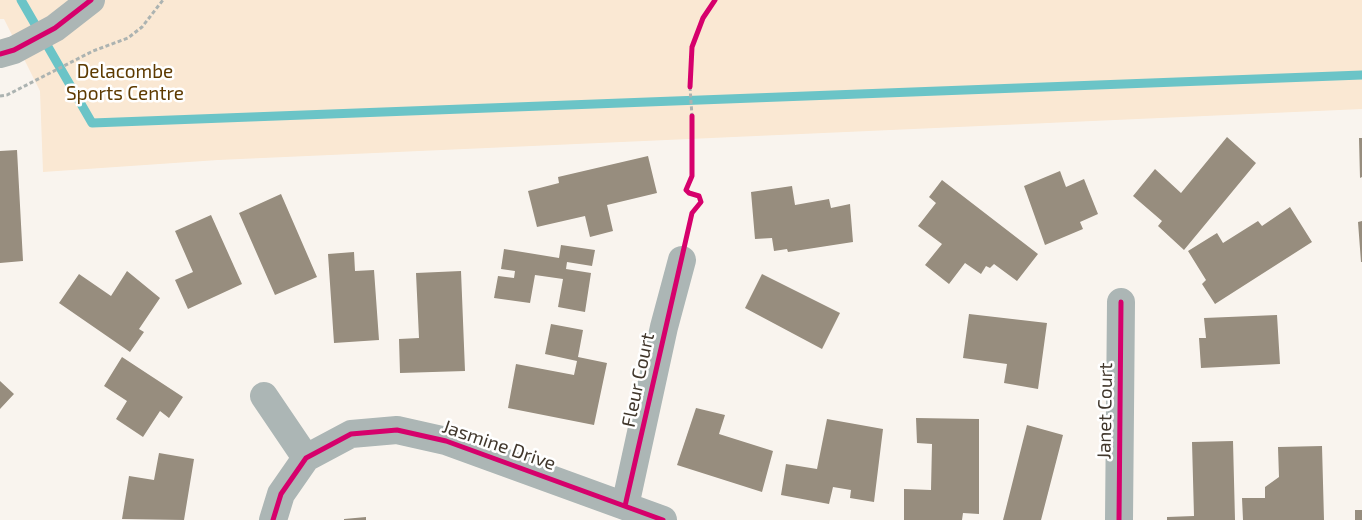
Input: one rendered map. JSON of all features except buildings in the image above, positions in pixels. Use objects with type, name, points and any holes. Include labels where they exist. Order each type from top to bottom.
[{"type":"street","points":[[0,54],[14,50],[55,28],[91,0]]},
{"type":"street","name":"Fleur Court","points":[[625,506],[664,327],[682,260]]},
{"type":"street","name":"Janet Court","points":[[1119,520],[1121,302]]},
{"type":"street","points":[[264,396],[306,458]]},
{"type":"street","name":"Jasmine Drive","points":[[273,520],[281,494],[306,458],[351,434],[397,430],[446,441],[663,520]]},
{"type":"path","points":[[0,96],[7,95],[93,51],[128,38],[142,27],[163,0]]},
{"type":"path","points":[[690,85],[692,118]]},
{"type":"green space","name":"Delacombe Sports Centre","points":[[0,0],[1362,0],[1362,109],[218,160],[43,172],[40,91],[4,19],[0,19]]},
{"type":"waterway","points":[[21,0],[92,123],[1362,75]]},
{"type":"cycle path","points":[[0,54],[14,50],[55,28],[91,0]]},
{"type":"cycle path","points":[[690,87],[692,47],[703,18],[715,0]]},
{"type":"cycle path","points":[[625,506],[692,213],[701,202],[699,196],[686,190],[692,176],[692,116]]},
{"type":"cycle path","points":[[1119,520],[1121,302]]},
{"type":"cycle path","points":[[273,520],[281,494],[306,458],[351,434],[397,430],[446,441],[663,520]]}]
